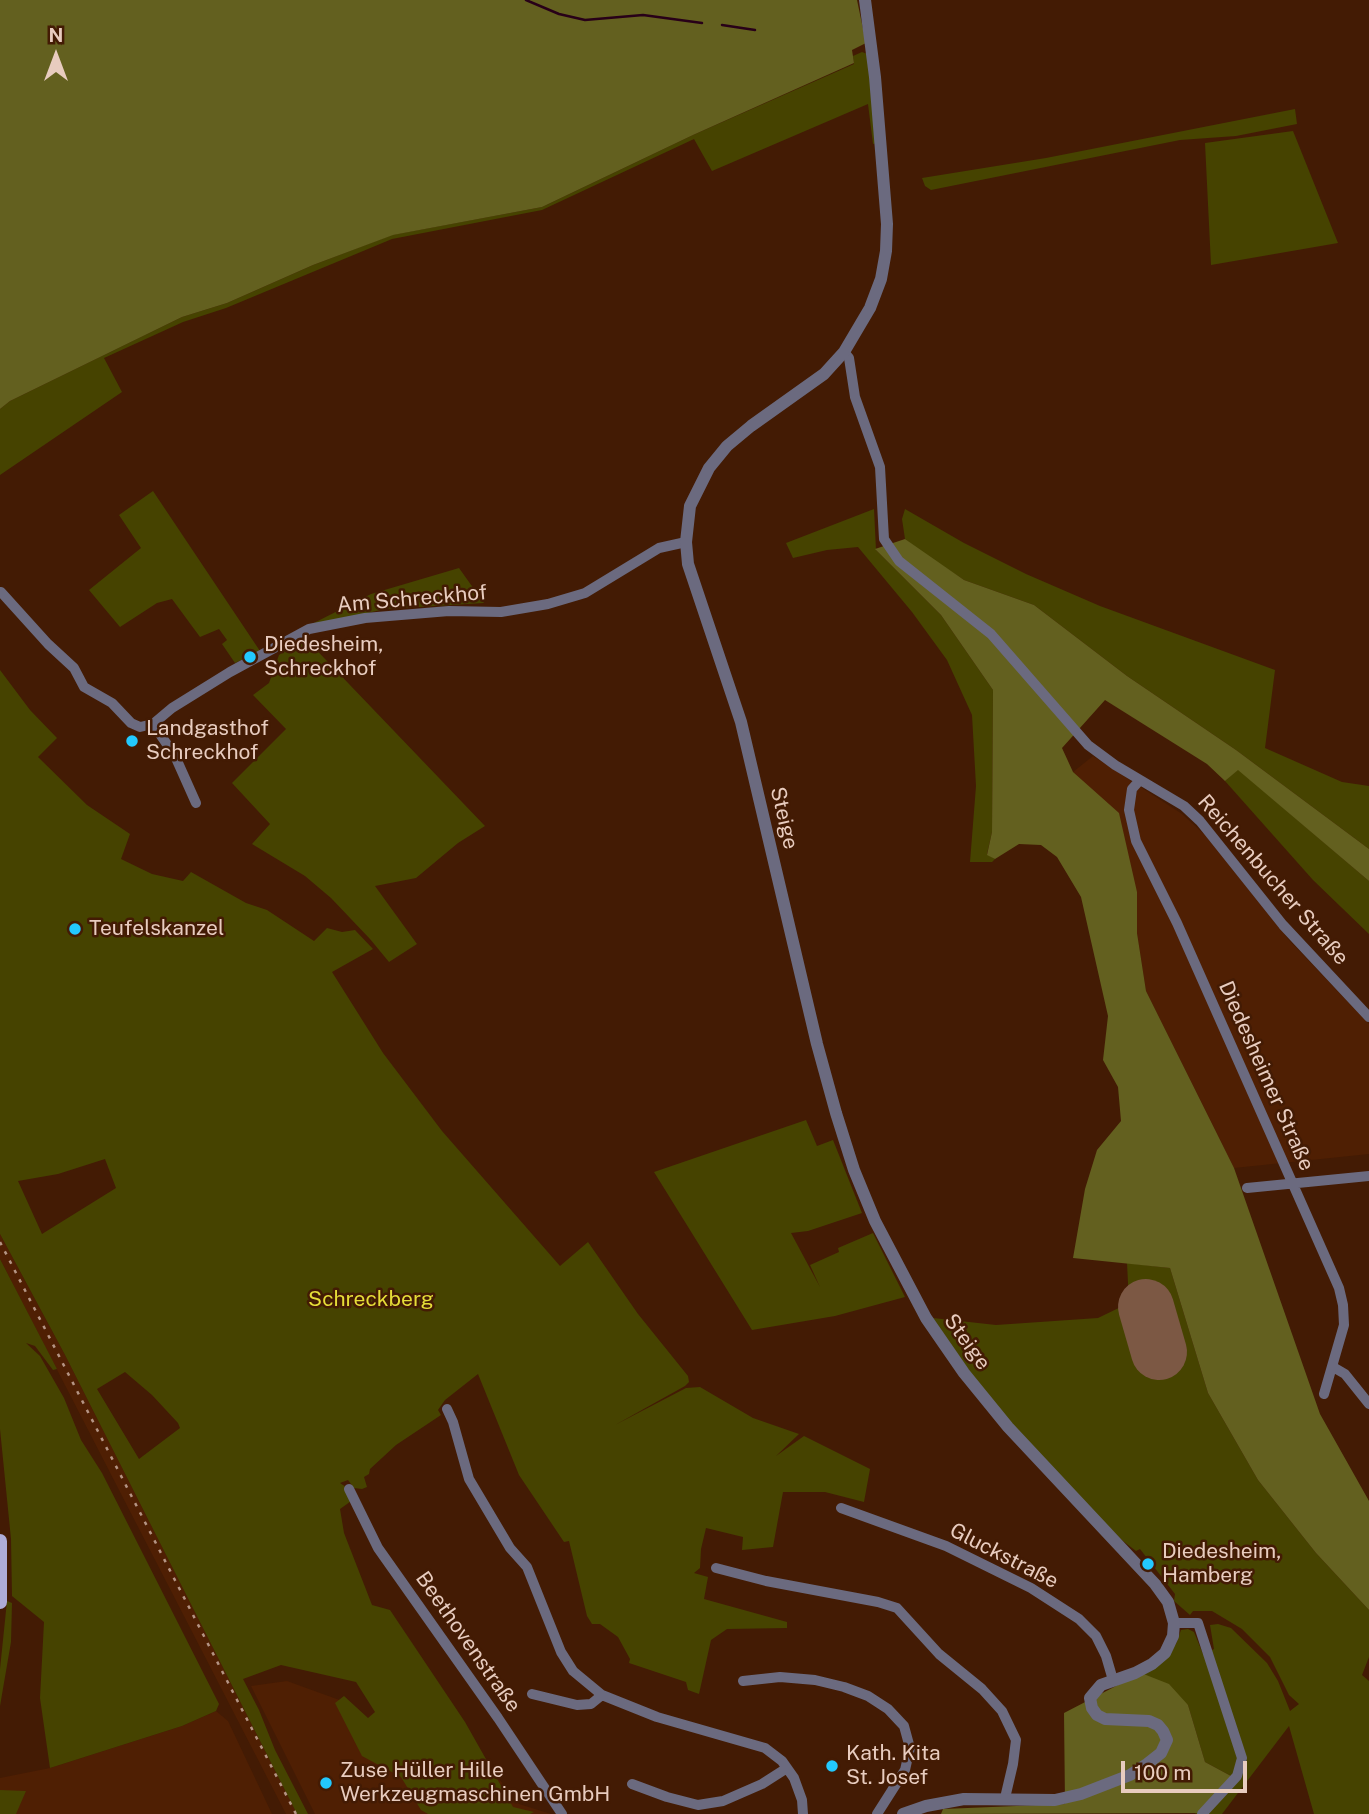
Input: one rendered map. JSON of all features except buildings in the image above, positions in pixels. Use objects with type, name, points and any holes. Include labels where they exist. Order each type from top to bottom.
[{"type":"main road","points":[[0,1541],[0,1602]]},
{"type":"street","name":"Steige","points":[[864,0],[880,123],[887,224],[881,279],[870,309],[845,352],[824,374],[751,426],[721,453],[699,485],[690,506],[686,542],[693,582],[741,722],[817,1044],[855,1170],[875,1220],[926,1318],[964,1373],[1008,1427],[1155,1584],[1168,1602],[1174,1623]]},
{"type":"street","name":"Reichenbucher Straße","points":[[845,352],[849,358],[855,397],[880,467],[884,539],[899,561],[991,634],[1088,745],[1184,806],[1200,821],[1283,925],[1369,1017]]},
{"type":"street","name":"Am Schreckhof","points":[[153,724],[172,708],[218,679],[309,629],[365,618],[449,611],[501,612],[548,604],[585,593],[659,548],[686,542]]},
{"type":"street","points":[[1,592],[48,644],[74,668],[84,687],[112,703],[135,726],[153,724],[175,756],[196,803]]},
{"type":"street","name":"Diedesheimer Straße","points":[[1140,780],[1132,789],[1129,810],[1136,841],[1177,923],[1334,1272],[1341,1297],[1344,1325],[1324,1394]]},
{"type":"street","points":[[1247,1188],[1369,1176]]},
{"type":"street","points":[[1333,1367],[1345,1374],[1369,1404]]},
{"type":"street","points":[[446,1409],[453,1422],[469,1479],[510,1548],[527,1567],[561,1652],[573,1671],[602,1695],[680,1725],[765,1748],[782,1761],[794,1778],[802,1800],[803,1814]]},
{"type":"street","name":"Beethovenstraße","points":[[349,1489],[378,1548],[562,1814]]},
{"type":"street","name":"Gluckstraße","points":[[841,1508],[946,1546],[1031,1588],[1079,1619],[1096,1636],[1106,1656],[1113,1680]]},
{"type":"street","points":[[716,1568],[897,1608],[911,1620],[939,1654],[982,1689],[1002,1711],[1016,1740],[1005,1798]]},
{"type":"street","points":[[903,1814],[964,1799],[1055,1800],[1081,1794],[1130,1775],[1161,1754],[1167,1740],[1158,1725],[1150,1721],[1097,1715],[1090,1698],[1101,1685],[1135,1673],[1165,1653],[1173,1636],[1174,1623],[1198,1623],[1242,1758],[1237,1776],[1202,1814]]},
{"type":"street","points":[[743,1681],[780,1677],[815,1680],[856,1691],[888,1709],[904,1726],[910,1748],[905,1770],[877,1814]]},
{"type":"street","points":[[533,1694],[577,1705],[591,1704],[602,1695]]},
{"type":"street","points":[[632,1784],[698,1805],[723,1801],[762,1784],[786,1768]]},
{"type":"shaded area","points":[[0,0],[857,0],[866,43],[852,50],[854,63],[542,207],[393,235],[313,265],[227,303],[182,317],[10,401],[0,409]]},
{"type":"shaded area","points":[[905,539],[964,580],[1034,605],[1127,676],[1236,750],[1369,849],[1369,881],[1238,770],[1225,781],[1207,764],[1105,700],[1062,748],[1073,772],[1119,813],[1137,892],[1137,933],[1146,991],[1234,1168],[1320,1414],[1369,1501],[1369,1610],[1316,1553],[1258,1480],[1208,1393],[1170,1268],[1073,1258],[1085,1189],[1097,1150],[1121,1121],[1118,1087],[1103,1060],[1108,1016],[1081,897],[1057,857],[1041,845],[1019,844],[995,859],[987,855],[992,832],[993,690],[941,615],[875,549]]},
{"type":"shaded area","points":[[1093,756],[1182,814],[1205,835],[1288,939],[1369,1024],[1369,1154],[1234,1168],[1146,991],[1137,933],[1137,892],[1090,788],[1073,772]]},
{"type":"shaded area","points":[[0,1234],[64,1353],[297,1814],[286,1814],[0,1259]]},
{"type":"shaded area","points":[[1141,1673],[1169,1684],[1188,1705],[1205,1762],[1231,1776],[1197,1813],[941,1814],[943,1809],[1065,1804],[1064,1713]]},
{"type":"shaded area","points":[[287,1681],[345,1702],[357,1731],[428,1691],[519,1804],[551,1814],[315,1814],[251,1686]]},
{"type":"shaded area","points":[[216,1711],[228,1721],[272,1814],[0,1814],[0,1778],[50,1768],[182,1726]]},
{"type":"green space","points":[[862,52],[870,55],[878,143],[873,144],[868,104],[712,171],[694,139],[542,210],[392,239],[226,308],[183,322],[104,358],[122,392],[0,475],[0,409],[10,401],[182,317],[227,303],[313,265],[392,235],[542,207],[693,135],[854,64],[853,56]]},
{"type":"green space","points":[[1295,109],[1297,124],[1236,136],[1180,140],[931,190],[925,186],[922,178],[1046,158]]},
{"type":"green space","points":[[1293,131],[1338,243],[1211,265],[1205,143]]},
{"type":"green space","points":[[153,491],[260,651],[235,663],[222,644],[227,640],[219,629],[200,637],[172,599],[157,603],[120,627],[89,590],[141,548],[119,515]]},
{"type":"green space","points":[[874,509],[876,550],[941,615],[993,690],[992,832],[987,854],[995,859],[992,862],[970,862],[976,786],[972,715],[947,660],[912,612],[858,547],[827,550],[793,558],[786,543]]},
{"type":"green space","points":[[905,509],[1026,574],[1100,606],[1275,670],[1265,748],[1342,782],[1369,786],[1369,849],[1236,750],[1127,676],[1034,605],[964,580],[920,551],[905,539],[902,519]]},
{"type":"green space","points":[[459,568],[484,603],[385,609],[306,627],[371,594]]},
{"type":"green space","points":[[304,637],[485,826],[458,843],[416,878],[375,886],[417,944],[389,962],[331,898],[305,876],[252,844],[270,824],[232,783],[286,729],[253,695],[269,683],[279,655]]},
{"type":"green space","name":"Schreckberg","points":[[0,670],[30,710],[57,738],[38,757],[87,805],[130,834],[121,859],[152,874],[183,881],[191,872],[246,903],[267,910],[314,941],[327,928],[342,932],[355,930],[373,949],[332,972],[383,1053],[442,1131],[560,1266],[588,1242],[638,1314],[688,1376],[689,1382],[685,1386],[615,1425],[686,1388],[700,1387],[753,1418],[799,1434],[776,1456],[804,1436],[870,1469],[864,1502],[825,1492],[783,1492],[773,1547],[742,1550],[743,1537],[706,1528],[700,1568],[694,1573],[708,1577],[704,1599],[787,1622],[787,1628],[727,1629],[711,1640],[699,1694],[688,1690],[686,1682],[629,1663],[630,1659],[618,1637],[600,1624],[592,1624],[587,1616],[569,1541],[564,1542],[519,1475],[478,1374],[445,1400],[438,1410],[441,1415],[396,1445],[370,1469],[369,1474],[364,1477],[367,1487],[354,1488],[348,1480],[340,1483],[349,1489],[354,1499],[340,1509],[344,1533],[372,1605],[390,1610],[465,1722],[513,1807],[534,1812],[428,1814],[421,1810],[401,1777],[362,1756],[335,1703],[344,1696],[368,1718],[375,1712],[356,1682],[281,1665],[243,1679],[308,1814],[297,1814],[64,1353],[0,1234]],"holes":[[[105,1159],[116,1188],[42,1234],[18,1181],[58,1174]],[[125,1372],[152,1395],[180,1428],[139,1459],[97,1389]]]},
{"type":"green space","points":[[1238,769],[1369,881],[1369,934],[1313,880],[1225,781]]},
{"type":"green space","points":[[806,1120],[817,1146],[833,1140],[862,1213],[808,1231],[791,1233],[820,1287],[810,1265],[839,1252],[838,1248],[873,1233],[905,1297],[835,1316],[752,1330],[654,1172]]},
{"type":"green space","points":[[0,1259],[57,1369],[53,1370],[35,1346],[26,1343],[40,1356],[64,1398],[81,1440],[102,1473],[219,1704],[216,1711],[182,1726],[50,1768],[40,1698],[44,1622],[12,1596],[11,1539],[0,1429]]},
{"type":"green space","points":[[1127,1263],[1170,1268],[1208,1393],[1258,1480],[1316,1553],[1369,1610],[1369,1657],[1362,1675],[1369,1681],[1369,1814],[1314,1814],[1289,1726],[1222,1814],[1195,1814],[1231,1776],[1205,1762],[1188,1705],[1141,1673],[1176,1644],[1181,1630],[1194,1632],[1203,1654],[1214,1649],[1210,1625],[1218,1624],[1231,1628],[1267,1663],[1278,1681],[1290,1711],[1299,1704],[1289,1695],[1270,1657],[1242,1629],[1212,1611],[1193,1611],[1190,1615],[1174,1601],[1175,1594],[1140,1549],[1136,1551],[1123,1541],[1008,1427],[933,1318],[996,1325],[1098,1318],[1129,1303]]},
{"type":"green space","points":[[7,1601],[12,1603],[11,1642],[0,1706],[0,1669]]},
{"type":"green space","points":[[0,1790],[26,1791],[16,1814],[0,1814]]},
{"type":"waterway","points":[[526,0],[559,14],[585,20],[643,15],[702,23]]},
{"type":"waterway","points":[[722,25],[755,30]]},
{"type":"runway","points":[[1146,1307],[1159,1352]]},
{"type":"railway","points":[[0,1242],[296,1814]]},
{"type":"place","name":"Diedesheim, Schreckhof","points":[[250,657]]},
{"type":"place","name":"Landgasthof Schreckhof","points":[[132,741]]},
{"type":"place","name":"Teufelskanzel","points":[[75,929]]},
{"type":"place","name":"Diedesheim, Hamberg","points":[[1148,1564]]},
{"type":"place","name":"Kath. Kita St. Josef","points":[[832,1766]]},
{"type":"place","name":"Zuse Hüller Hille Werkzeugmaschinen GmbH","points":[[326,1783]]}]
